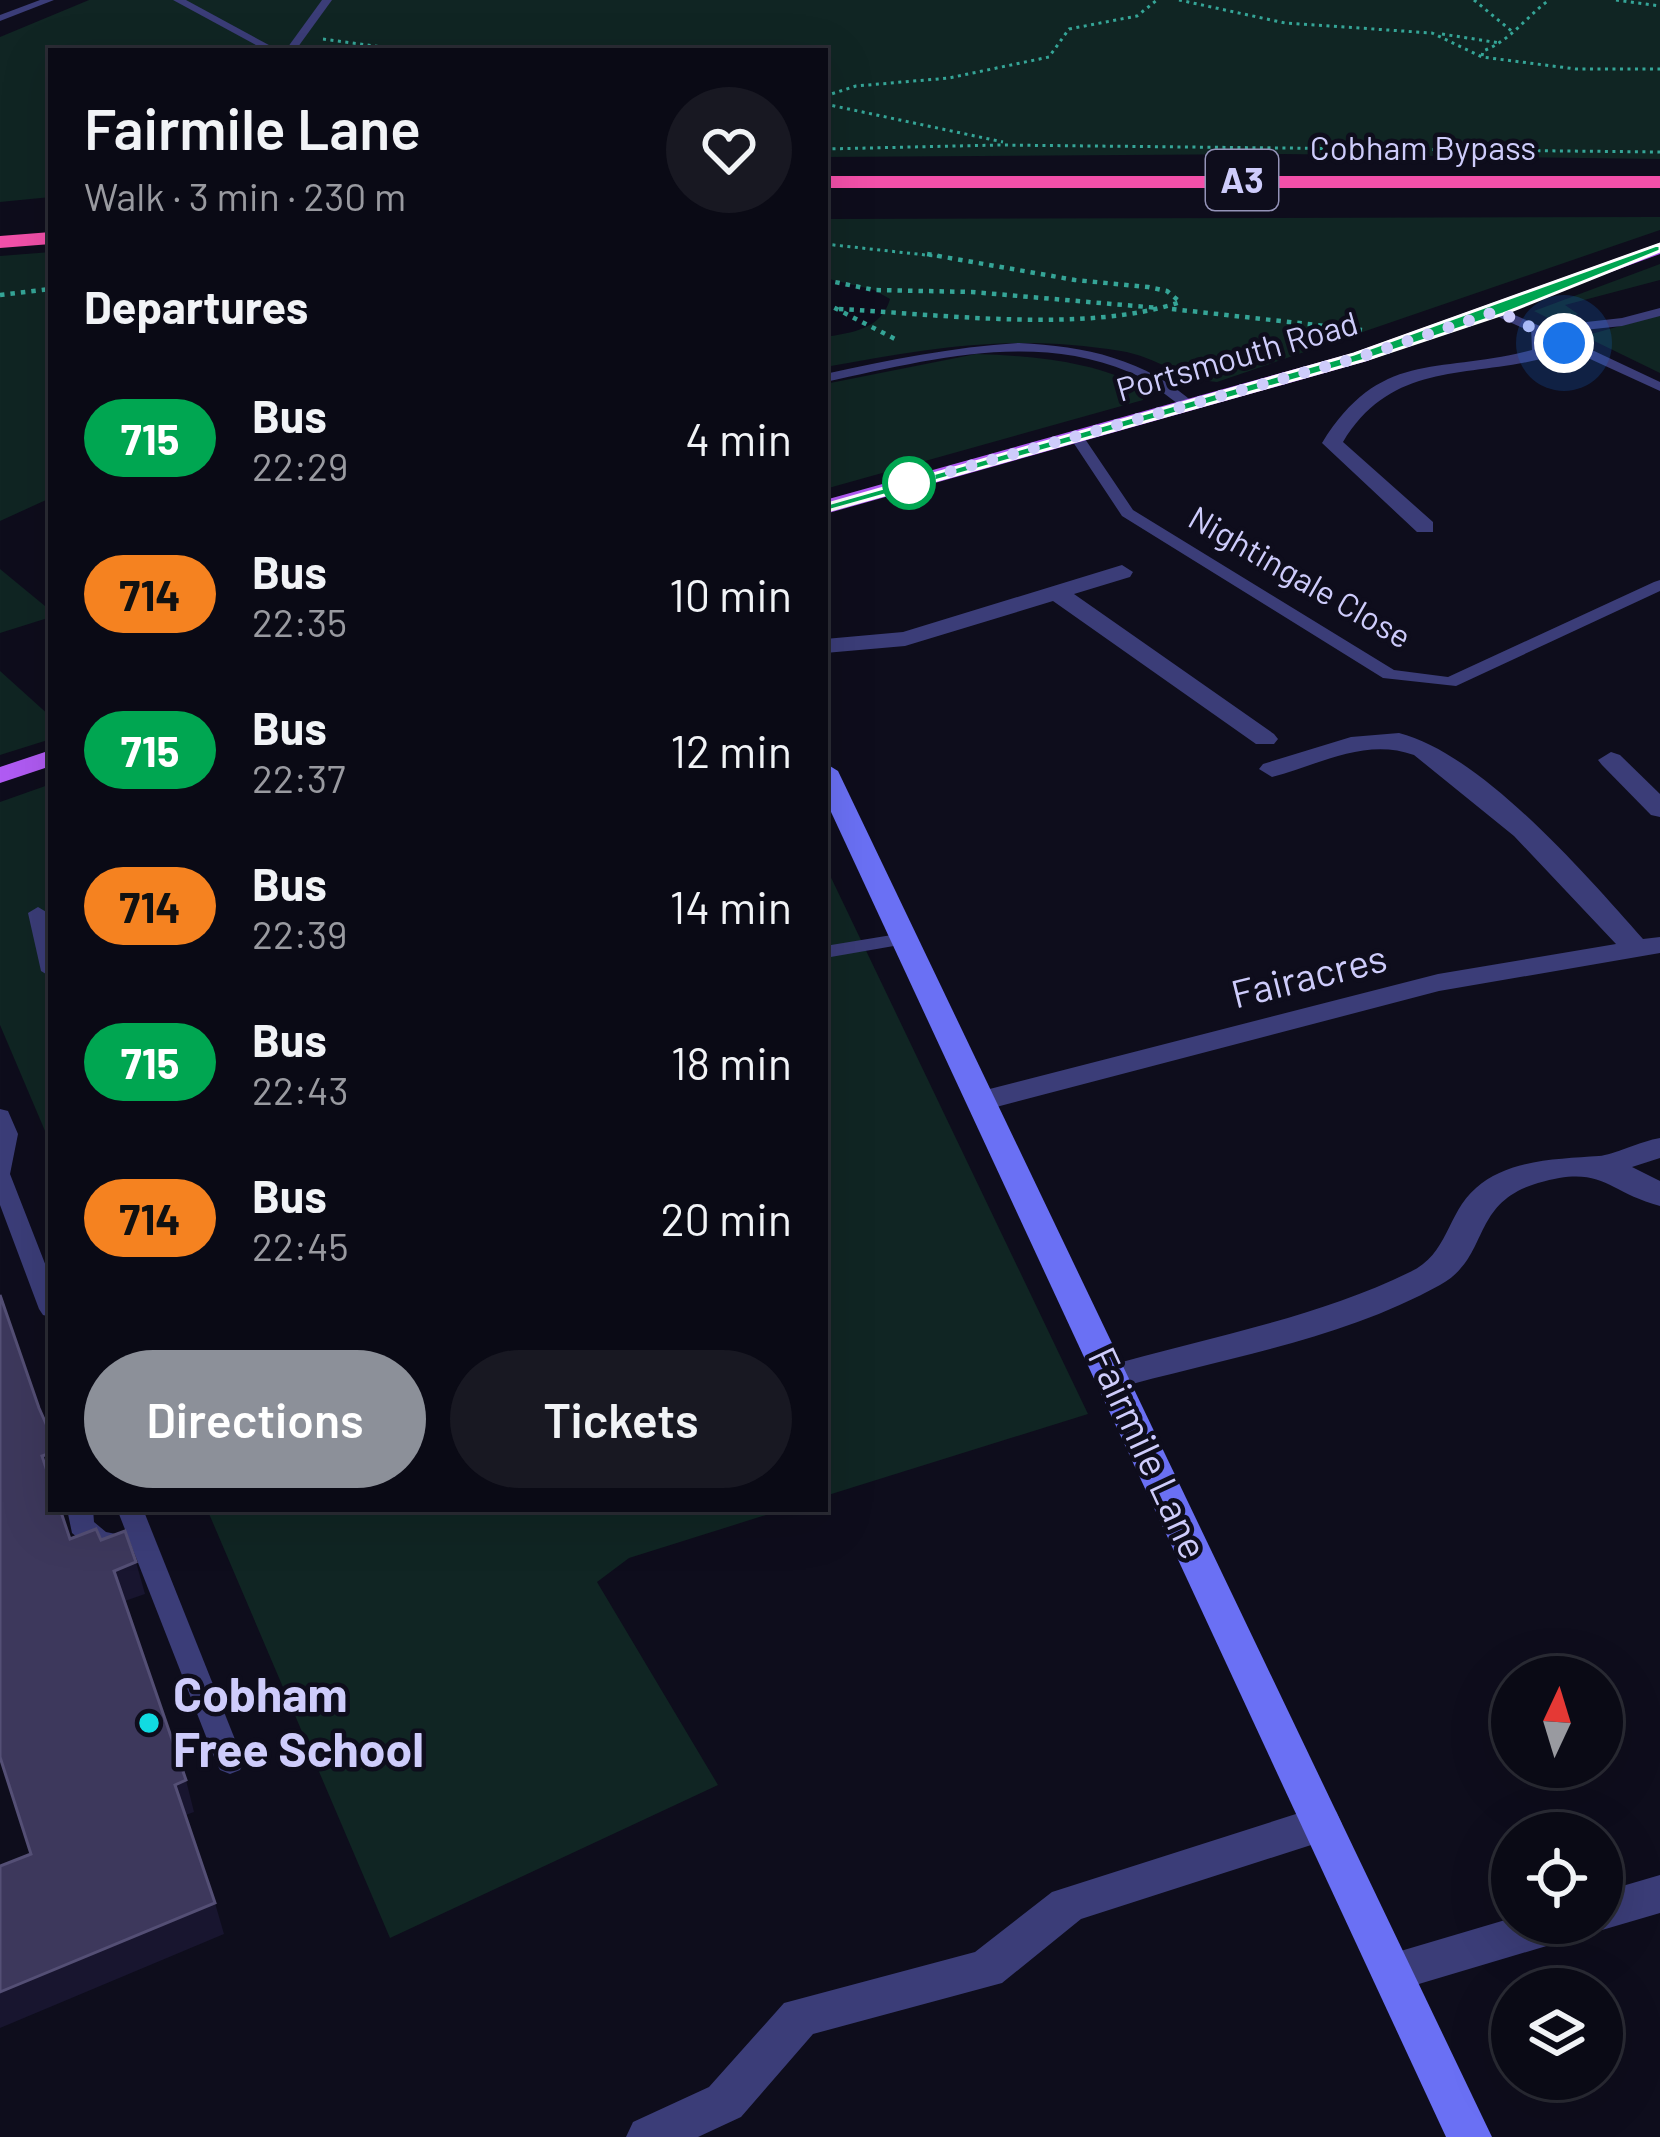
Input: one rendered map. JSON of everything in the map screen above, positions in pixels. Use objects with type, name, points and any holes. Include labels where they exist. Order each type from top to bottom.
[{"type":"highway","name":"Cobham Bypass","points":[[828,182],[1660,182]]},
{"type":"highway","name":"Cobham Bypass","points":[[828,202],[1660,202]]},
{"type":"highway","points":[[0,242],[48,238]]},
{"type":"main road","name":"Portsmouth Road","points":[[828,506],[1419,337],[1660,248]]},
{"type":"main road","points":[[0,776],[48,759]]},
{"type":"street","points":[[1425,527],[1332,443],[1347,412],[1366,393],[1403,377],[1519,361],[1542,352],[1538,331]]},
{"type":"street","points":[[828,646],[905,639],[1122,572]]},
{"type":"street","points":[[1057,593],[1265,739]]},
{"type":"street","points":[[1381,715],[1404,741],[1446,763],[1648,947]]},
{"type":"street","points":[[1272,769],[1367,742],[1404,741]]},
{"type":"street","points":[[1611,760],[1660,809]]},
{"type":"street","name":"Fairmile Lane","points":[[828,777],[1469,2137]]},
{"type":"street","name":"Fairacres","points":[[982,1101],[1438,983],[1648,947]]},
{"type":"street","points":[[1610,1165],[1636,1152],[1660,1148]]},
{"type":"street","points":[[1114,1377],[1316,1320],[1430,1277],[1460,1251],[1484,1197],[1526,1175],[1579,1163],[1610,1165],[1660,1195]]},
{"type":"street","points":[[649,2137],[725,2102],[800,2017],[987,1969],[1067,1905],[1321,1824]]},
{"type":"street","points":[[1623,1905],[1660,1894]]},
{"type":"street","points":[[1392,1972],[1491,1943]]},
{"type":"lane","points":[[0,18],[50,0]]},
{"type":"lane","points":[[178,0],[269,48]]},
{"type":"lane","points":[[292,48],[327,0]]},
{"type":"lane","points":[[1497,311],[1660,387]]},
{"type":"lane","points":[[1538,331],[1587,319],[1660,312]]},
{"type":"lane","points":[[828,377],[987,346],[1037,345],[1071,349],[1136,369],[1189,405]]},
{"type":"lane","name":"Nightingale Close","points":[[1076,436],[1127,513],[1389,674],[1450,682],[1660,586]]},
{"type":"lane","points":[[38,913],[48,958]]},
{"type":"lane","points":[[828,952],[904,939]]},
{"type":"lane","points":[[0,1116],[7,1134],[0,1174],[48,1301]]},
{"type":"lane","points":[[80,1512],[81,1526],[101,1542],[142,1541]]},
{"type":"lane","points":[[131,1512],[230,1762]]},
{"type":"path","points":[[828,95],[856,86],[949,78],[1049,56],[1069,29],[1137,16],[1157,0]]},
{"type":"path","points":[[1179,0],[1285,23],[1504,43]]},
{"type":"path","points":[[1474,0],[1514,33]]},
{"type":"path","points":[[1482,57],[1483,51],[1504,43],[1520,22],[1549,0]]},
{"type":"path","points":[[1616,0],[1660,6]]},
{"type":"path","points":[[1432,33],[1482,57],[1576,69],[1660,69]]},
{"type":"path","points":[[301,37],[387,48]]},
{"type":"path","points":[[828,105],[968,137],[1035,145]]},
{"type":"path","points":[[828,149],[1035,145],[1660,152]]},
{"type":"path","points":[[828,244],[861,244],[1059,280],[1154,288],[1174,294],[1180,302],[1169,309],[1090,315],[839,309]]},
{"type":"path","points":[[828,281],[874,290],[972,292],[1419,337]]},
{"type":"path","points":[[0,295],[48,289]]},
{"type":"path","points":[[828,304],[901,342]]},
{"type":"green space","points":[[89,0],[1660,0],[1660,159],[1283,154],[828,157],[828,48],[48,48],[48,197],[0,202],[0,37]]},
{"type":"green space","points":[[1660,217],[1660,230],[1217,382],[1121,351],[1044,343],[937,349],[828,367],[828,336],[873,323],[890,299],[828,279],[828,219]]},
{"type":"green space","points":[[48,252],[48,501],[0,521],[0,256]]},
{"type":"green space","points":[[1660,264],[1660,280],[1565,305],[1578,314],[1560,324],[1534,311]]},
{"type":"green space","points":[[1660,315],[1660,373],[1584,336]]},
{"type":"green space","points":[[976,354],[1063,362],[1146,388],[1143,400],[828,488],[828,383]]},
{"type":"green space","points":[[0,569],[48,609],[48,618],[0,633]]},
{"type":"green space","points":[[0,671],[48,714],[48,740],[0,755]]},
{"type":"green space","points":[[48,785],[48,1138],[0,1025],[0,802]]},
{"type":"green space","points":[[828,871],[1088,1414],[828,1495]]},
{"type":"green space","points":[[208,1512],[775,1512],[629,1558],[597,1582],[718,1785],[390,1938]]},
{"type":"building","points":[[0,1295],[48,1428],[48,1454],[42,1456],[48,1474],[48,1512],[61,1512],[70,1539],[96,1529],[101,1540],[125,1531],[136,1562],[114,1571],[186,1780],[175,1785],[215,1903],[0,1992],[0,1866],[31,1854],[0,1757]]},
{"type":"bus line","name":"715","points":[[828,506],[1360,357],[1660,248]]},
{"type":"place","name":"Cobham Free School","points":[[149,1723]]},
{"type":"route","points":[[909,483],[1360,357],[1497,311],[1564,343]]}]
